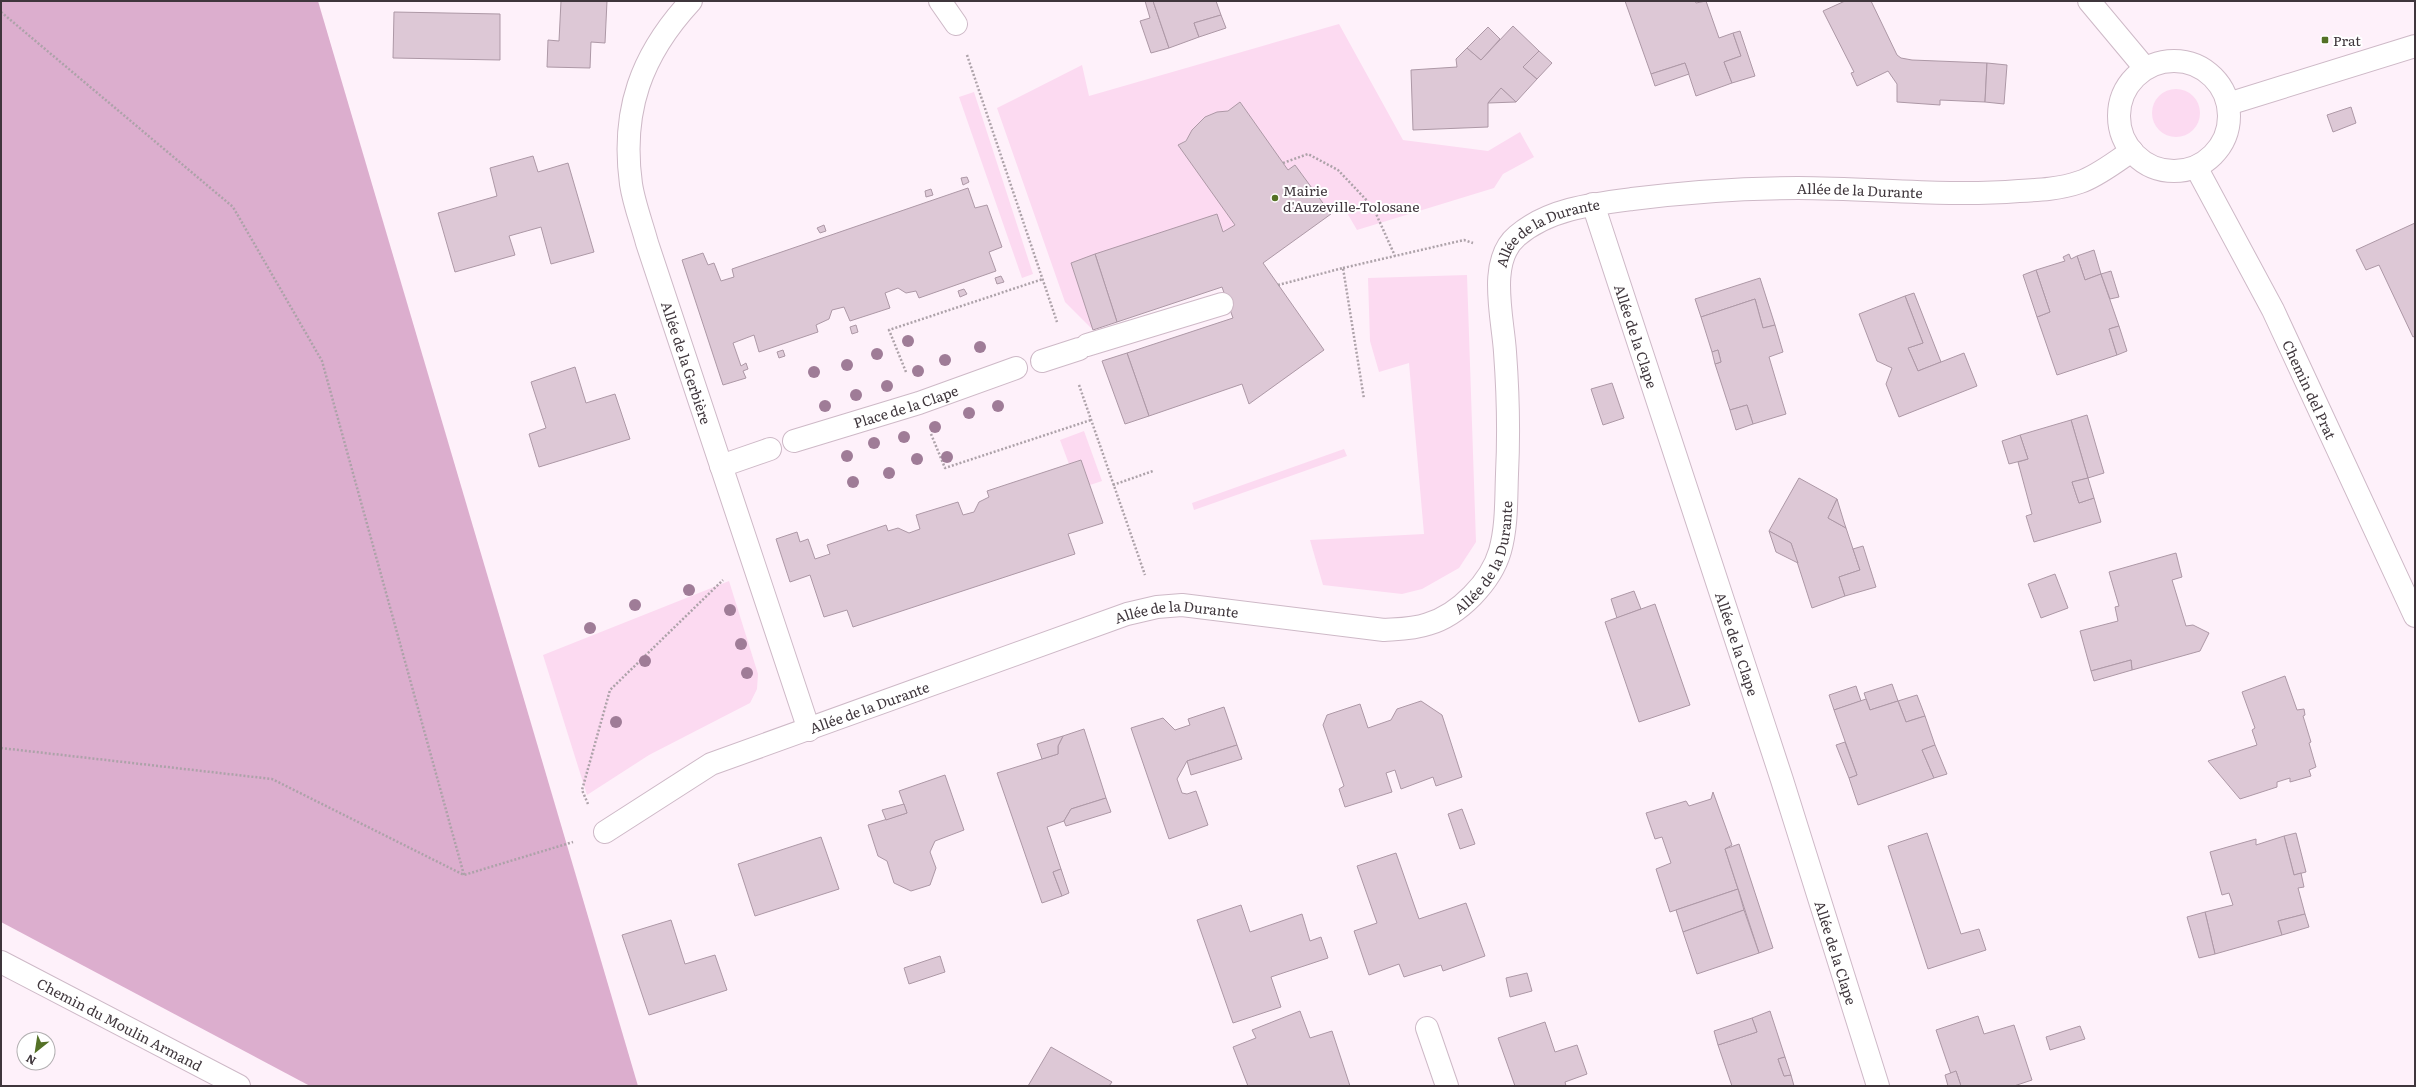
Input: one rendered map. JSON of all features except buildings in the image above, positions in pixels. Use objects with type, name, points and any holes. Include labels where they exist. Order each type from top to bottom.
[{"type":"street","name":"Allée de la Gerbière","points":[[691,1],[656,44],[640,76],[631,110],[628,149],[632,186],[647,243],[809,730]]},
{"type":"street","points":[[940,1],[956,24]]},
{"type":"street","points":[[2089,1],[2146,68]]},
{"type":"street","points":[[2228,104],[2415,46]]},
{"type":"street","points":[[2174,61],[2193,64],[2210,74],[2222,89],[2228,104],[2229,122],[2224,140],[2213,156],[2196,167],[2174,171],[2154,168],[2138,158],[2125,143],[2118,116],[2121,97],[2131,80],[2155,63],[2174,61]]},
{"type":"street","name":"Allée de la Durante","points":[[605,832],[711,764],[1128,614],[1157,607],[1182,605],[1384,630],[1410,629],[1430,624],[1461,604],[1482,584],[1492,570],[1500,552],[1506,520],[1508,454],[1506,383],[1498,290],[1504,252],[1513,239],[1528,227],[1549,216],[1593,204],[1692,192],[1798,188],[1985,194],[2052,189],[2081,182],[2132,151]]},
{"type":"street","name":"Chemin del Prat","points":[[2196,167],[2273,310],[2415,616]]},
{"type":"street","name":"Allée de la Clape","points":[[1593,204],[1782,780],[1878,1086]]},
{"type":"street","points":[[1042,361],[1222,304]]},
{"type":"street","name":"Place de la Clape","points":[[794,441],[919,403],[1016,368]]},
{"type":"street","points":[[721,466],[770,449]]},
{"type":"street","name":"Chemin du Moulin Armand","points":[[1,962],[239,1086]]},
{"type":"street","points":[[1427,1028],[1447,1086]]},
{"type":"path","points":[[1,12],[233,207],[322,361],[464,875]]},
{"type":"path","points":[[956,24],[1043,279],[1078,349],[1091,420],[1157,607]]},
{"type":"path","points":[[1283,163],[1308,154],[1338,170],[1373,207],[1395,256]]},
{"type":"path","points":[[1278,285],[1343,268],[1464,240]]},
{"type":"path","points":[[1343,268],[1364,399]]},
{"type":"path","points":[[1043,279],[889,330],[945,468],[1091,420]]},
{"type":"path","points":[[1113,485],[1153,471]]},
{"type":"path","points":[[1,748],[272,779],[464,875],[605,832],[584,797],[582,790],[610,690],[727,576],[753,562]]},
{"type":"shaded area","points":[[1,1],[318,1],[638,1086],[310,1086],[1,922]]},
{"type":"shaded area","points":[[1339,24],[1403,140],[1488,151],[1520,132],[1534,157],[1503,174],[1494,188],[1357,230],[1343,206],[1331,214],[1296,166],[1288,170],[1240,102],[1226,111],[1205,118],[1179,145],[1235,225],[1223,232],[1217,215],[1071,263],[1093,330],[1065,302],[997,108],[1082,65],[1089,96]]},
{"type":"shaded area","points":[[2176,89],[2185,91],[2193,96],[2198,104],[2200,113],[2198,122],[2193,130],[2185,135],[2176,137],[2167,135],[2159,130],[2154,122],[2152,113],[2154,104],[2159,96],[2167,91]]},
{"type":"shaded area","points":[[974,92],[1033,274],[1022,278],[959,97]]},
{"type":"shaded area","points":[[1467,275],[1476,542],[1459,568],[1422,589],[1402,594],[1323,585],[1310,540],[1424,534],[1409,363],[1379,372],[1370,341],[1368,278]]},
{"type":"shaded area","points":[[1084,431],[1102,481],[1090,485],[1081,460],[1069,464],[1060,440]]},
{"type":"shaded area","points":[[1344,449],[1347,456],[1194,510],[1192,503]]},
{"type":"shaded area","points":[[729,581],[758,674],[757,689],[750,703],[649,755],[587,795],[543,655]]},
{"type":"place","name":"Prat","points":[[2325,40]]},
{"type":"place","name":"Mairie d'Auzeville-Tolosane","points":[[1275,198]]}]
